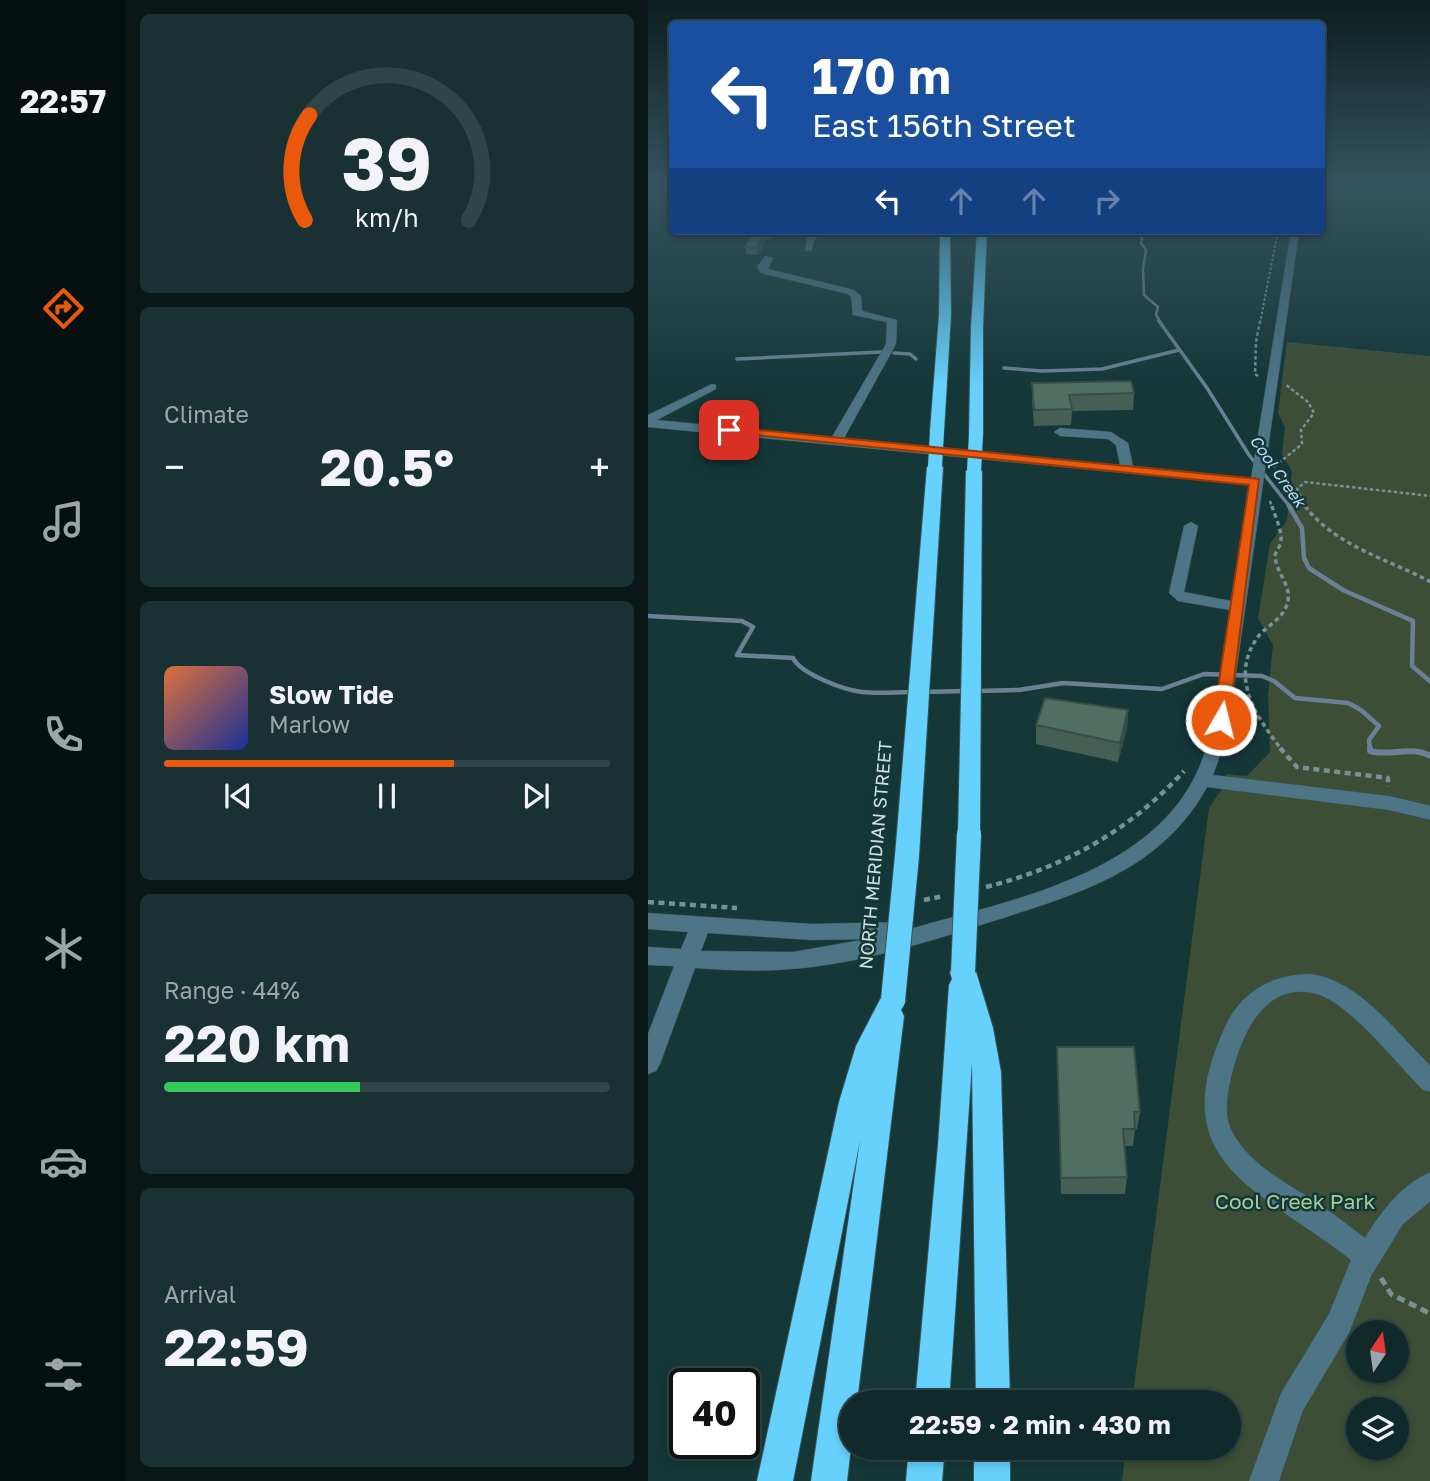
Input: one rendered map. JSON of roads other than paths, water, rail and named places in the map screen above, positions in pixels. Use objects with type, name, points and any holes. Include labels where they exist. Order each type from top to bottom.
[{"type":"highway","points":[[943,250],[944,258]]},
{"type":"highway","name":"NORTH MERIDIAN STREET","points":[[829,1481],[894,1000],[935,467],[945,315],[944,250]]},
{"type":"highway","points":[[933,1390],[951,1172],[969,834],[974,471],[981,250]]},
{"type":"highway","points":[[963,972],[980,1028],[987,1072],[993,1390]]},
{"type":"highway","points":[[775,1481],[853,1102],[870,1046],[894,1000]]},
{"type":"highway","points":[[924,1481],[926,1460]]},
{"type":"highway","points":[[992,1460],[992,1481]]},
{"type":"street","points":[[648,956],[739,962],[811,959],[859,950],[1090,881],[1149,846],[1190,803],[1203,780],[1218,736],[1292,250]]},
{"type":"street","points":[[768,258],[762,267],[764,271],[851,292],[856,296],[857,313],[892,320],[889,338],[891,344],[836,440]]},
{"type":"street","points":[[648,421],[712,387]]},
{"type":"street","points":[[648,421],[1127,469],[1256,478]]},
{"type":"street","points":[[1060,432],[1111,436],[1122,443],[1127,469]]},
{"type":"street","points":[[1191,526],[1176,593],[1183,598],[1237,607]]},
{"type":"street","points":[[1203,780],[1389,803],[1430,813]]},
{"type":"street","points":[[648,921],[812,932],[885,932],[1003,909]]},
{"type":"street","points":[[648,1064],[701,924]]},
{"type":"street","points":[[1374,1265],[1301,1207],[1249,1175],[1237,1162],[1219,1132],[1214,1110],[1227,1047],[1236,1023],[1247,1007],[1259,998],[1290,985],[1321,985],[1337,993],[1365,1016],[1430,1082]]},
{"type":"street","points":[[1263,1481],[1291,1403],[1374,1265],[1394,1214],[1430,1184]]},
{"type":"waterway","name":"Cool Creek","points":[[1146,250],[1143,269],[1144,295],[1158,307],[1156,315],[1161,323]]},
{"type":"waterway","name":"Cool Creek","points":[[1159,321],[1207,388],[1249,455],[1290,507]]},
{"type":"waterway","points":[[1004,368],[1042,371],[1102,369],[1179,350]]},
{"type":"waterway","points":[[737,359],[881,352]]},
{"type":"waterway","points":[[894,353],[910,354],[916,359]]},
{"type":"waterway","name":"Cool Creek","points":[[1289,506],[1302,528],[1304,558],[1309,568],[1343,590],[1413,621],[1412,666],[1431,682]]},
{"type":"waterway","points":[[648,616],[742,621],[753,627],[737,655],[793,658],[814,675],[854,691],[913,692]]},
{"type":"waterway","points":[[976,691],[1019,690],[1063,683],[1162,689],[1204,674],[1262,676],[1274,681],[1295,698],[1348,703],[1361,710],[1379,726],[1369,740],[1370,749]]},
{"type":"waterway","points":[[923,692],[966,691]]},
{"type":"waterway","points":[[1370,749],[1378,752],[1416,751],[1431,756]]},
{"type":"park label","name":"Cool Creek Park","points":[[1295,1202]]}]
